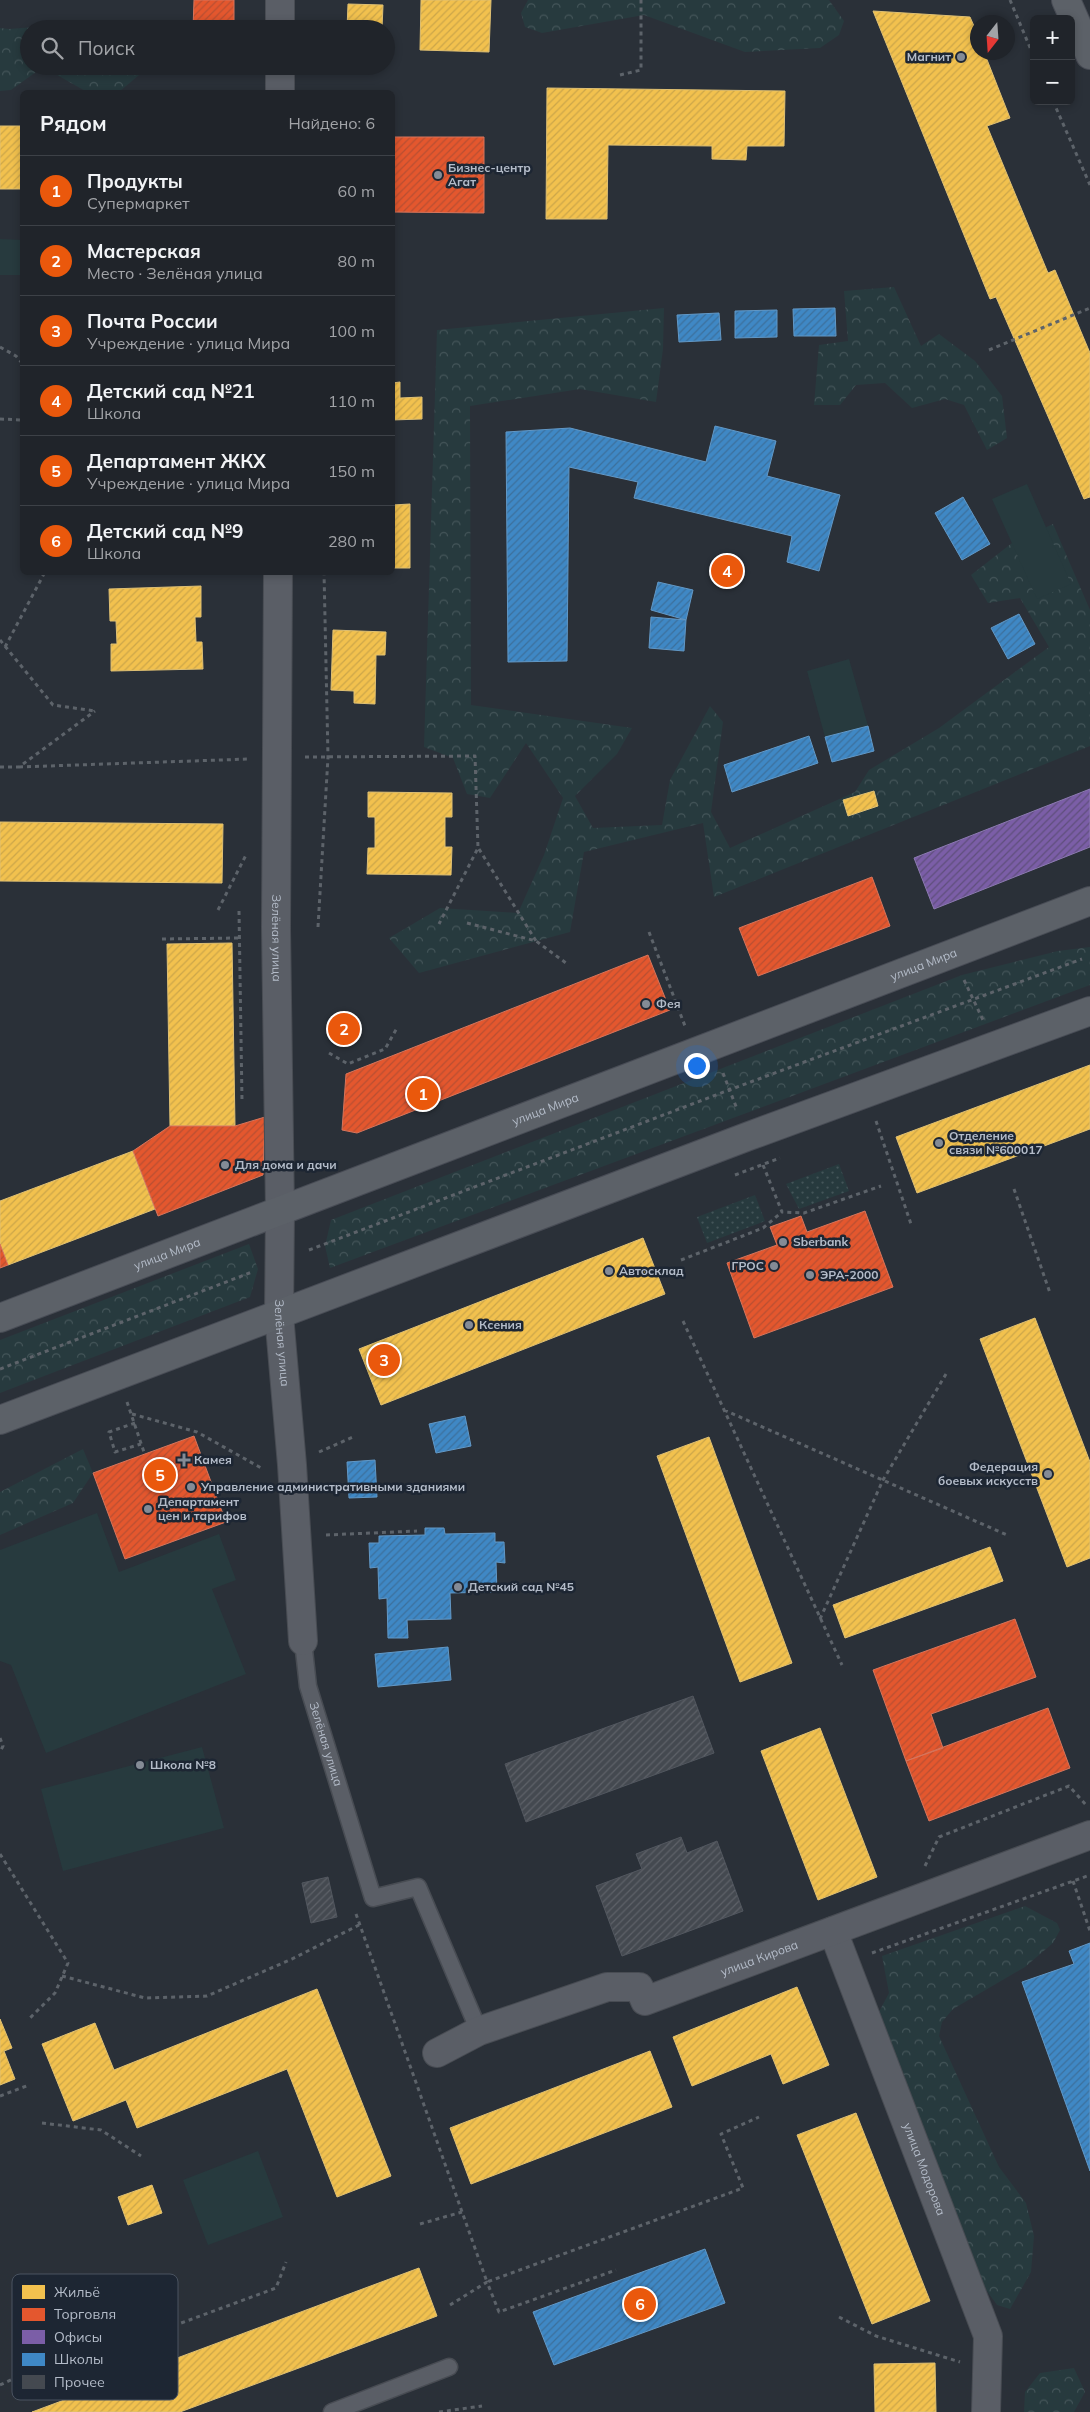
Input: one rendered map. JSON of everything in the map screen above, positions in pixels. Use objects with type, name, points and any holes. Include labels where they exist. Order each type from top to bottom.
[{"type":"main road","points":[[1066,0],[1090,55]]},
{"type":"main road","name":"улица Мира","points":[[0,1318],[1090,900]]},
{"type":"main road","points":[[0,1420],[658,1170],[1090,1011]]},
{"type":"street","points":[[280,0],[280,20]]},
{"type":"street","points":[[280,75],[280,90]]},
{"type":"street","name":"Зелёная улица","points":[[278,575],[276,928],[280,1211],[279,1315],[292,1465],[303,1641]]},
{"type":"street","name":"улица Кирова","points":[[437,2053],[479,2031],[608,1987],[639,1987],[644,2001],[1090,1835]]},
{"type":"street","name":"улица Модорова","points":[[833,1931],[988,2336],[986,2412]]},
{"type":"lane","name":"Зелёная улица","points":[[303,1641],[308,1686],[373,1898],[418,1887],[479,2031]]},
{"type":"lane","points":[[332,2412],[448,2368]]},
{"type":"path","points":[[620,74],[641,70],[640,0]]},
{"type":"path","points":[[1010,0],[1030,48]]},
{"type":"path","points":[[1055,105],[1090,185]]},
{"type":"path","points":[[989,350],[1090,308]]},
{"type":"path","points":[[0,347],[16,356],[20,361]]},
{"type":"path","points":[[0,418],[20,420]]},
{"type":"path","points":[[5,648],[43,575]]},
{"type":"path","points":[[318,927],[328,757],[324,575]]},
{"type":"path","points":[[0,640],[53,705],[95,711],[19,767]]},
{"type":"path","points":[[0,767],[277,757],[475,756],[478,848],[438,924]]},
{"type":"path","points":[[478,848],[536,941]]},
{"type":"path","points":[[239,911],[242,1101]]},
{"type":"path","points":[[467,923],[536,941],[566,963]]},
{"type":"path","points":[[649,932],[686,1029]]},
{"type":"path","points":[[162,939],[240,938]]},
{"type":"path","points":[[952,953],[994,1047]]},
{"type":"path","points":[[0,1369],[729,1090],[1082,959]]},
{"type":"path","points":[[329,1053],[348,1064],[385,1049],[397,1028]]},
{"type":"path","points":[[723,1073],[738,1112]]},
{"type":"path","points":[[876,1121],[912,1227]]},
{"type":"path","points":[[762,1165],[782,1212]]},
{"type":"path","points":[[680,1260],[763,1228],[782,1212],[804,1213],[881,1186]]},
{"type":"path","points":[[1014,1189],[1050,1293]]},
{"type":"path","points":[[683,1321],[842,1665]]},
{"type":"path","points":[[820,1619],[883,1480],[946,1374]]},
{"type":"path","points":[[126,1399],[145,1454]]},
{"type":"path","points":[[724,1410],[1007,1535]]},
{"type":"path","points":[[132,1414],[196,1432],[266,1471]]},
{"type":"path","points":[[135,1424],[109,1432],[115,1452],[141,1444]]},
{"type":"path","points":[[349,1534],[418,1531]]},
{"type":"path","points":[[0,1738],[3,1746],[0,1752]]},
{"type":"path","points":[[924,1868],[939,1837],[1069,1786],[1087,1806],[1090,1805]]},
{"type":"path","points":[[0,1854],[68,1963],[54,1993],[28,2020]]},
{"type":"path","points":[[845,1963],[1090,1875]]},
{"type":"path","points":[[1073,1881],[1090,1931]]},
{"type":"path","points":[[62,1976],[145,1998],[207,1996],[292,1959],[359,1925],[499,2312],[616,2270]]},
{"type":"path","points":[[0,2096],[28,2085]]},
{"type":"path","points":[[450,2305],[487,2282],[743,2188],[721,2134],[758,2117]]},
{"type":"path","points":[[42,2123],[101,2130],[141,2156]]},
{"type":"path","points":[[420,2224],[462,2212]]},
{"type":"path","points":[[178,2324],[276,2288],[286,2262]]},
{"type":"path","points":[[839,2317],[876,2336],[986,2370]]},
{"type":"path","points":[[0,2385],[12,2379]]},
{"type":"path","points":[[439,2412],[482,2406]]},
{"type":"green space","points":[[528,0],[829,0],[844,21],[839,35],[820,48],[745,52],[644,15],[542,33],[525,27],[521,13]]},
{"type":"green space","points":[[0,28],[20,28],[20,75],[32,75],[11,90],[0,91]]},
{"type":"green space","points":[[57,75],[139,75],[121,90],[83,90]]},
{"type":"green space","points":[[0,239],[20,240],[20,275],[0,275]]},
{"type":"green space","points":[[894,287],[921,346],[939,334],[975,361],[1002,396],[1007,438],[987,450],[964,405],[945,399],[912,408],[885,383],[856,385],[840,405],[814,405],[819,345],[848,341],[844,291]]},
{"type":"green space","points":[[664,308],[663,349],[656,402],[580,389],[470,406],[471,705],[632,728],[617,754],[575,796],[593,828],[662,825],[670,780],[710,706],[723,722],[711,812],[730,848],[855,792],[869,770],[939,728],[1049,647],[1020,598],[988,603],[971,575],[1012,543],[1053,524],[1090,610],[1090,746],[714,897],[703,823],[584,852],[570,932],[419,973],[389,938],[440,908],[518,913],[544,855],[563,798],[526,743],[490,798],[467,794],[453,758],[424,747],[437,330]],"holes":[[[873,791],[878,806],[848,816],[843,800]]]},
{"type":"green space","points":[[1027,484],[1071,584],[1037,599],[992,499]]},
{"type":"green space","points":[[849,659],[868,726],[825,737],[807,671]]},
{"type":"green space","points":[[1090,947],[1090,985],[330,1268],[325,1246],[331,1220],[962,975],[1058,951]]},
{"type":"green space","points":[[839,1164],[849,1191],[799,1209],[786,1184]]},
{"type":"green space","points":[[755,1195],[765,1221],[707,1243],[697,1217]]},
{"type":"green space","points":[[249,1244],[258,1269],[250,1297],[0,1393],[0,1340]]},
{"type":"green space","points":[[83,1449],[93,1473],[73,1503],[0,1535],[0,1492]]},
{"type":"green space","points":[[97,1513],[119,1572],[219,1534],[236,1580],[212,1589],[246,1674],[46,1753],[11,1665],[0,1661],[0,1550]]},
{"type":"green space","points":[[202,1747],[224,1828],[63,1871],[41,1789]]},
{"type":"green space","points":[[1025,1906],[1057,1923],[1060,1930],[1053,1943],[1025,1967],[953,2009],[942,2022],[939,2036],[999,2167],[1026,2203],[1034,2236],[1031,2272],[1010,2309],[997,2305],[974,2273],[873,2023],[889,1993],[882,1956]]},
{"type":"green space","points":[[258,2151],[283,2217],[208,2245],[183,2180]]},
{"type":"green space","points":[[1074,2368],[1085,2392],[1074,2412],[1024,2412],[1025,2392],[1040,2373]]},
{"type":"building: Жильё","points":[[421,0],[491,0],[489,52],[420,50]]},
{"type":"building: Жильё","points":[[348,4],[383,5],[382,20],[347,20]]},
{"type":"building: Жильё","points":[[873,11],[970,17],[970,60],[987,60],[1010,118],[987,126],[1048,273],[1055,270],[1090,353],[1090,497],[1084,499],[996,297],[990,299]]},
{"type":"building: Жильё","points":[[547,88],[785,91],[784,146],[747,146],[746,160],[712,159],[712,146],[608,145],[607,219],[546,219]]},
{"type":"building: Жильё","points":[[0,126],[20,126],[20,189],[0,189]]},
{"type":"building: Жильё","points":[[400,382],[400,398],[422,397],[422,419],[395,420],[395,383]]},
{"type":"building: Жильё","points":[[410,504],[410,568],[395,568],[395,505]]},
{"type":"building: Жильё","points":[[201,586],[201,617],[195,617],[196,642],[202,642],[203,669],[111,671],[111,644],[117,644],[116,621],[110,621],[109,589]]},
{"type":"building: Жильё","points":[[333,630],[386,632],[385,655],[376,655],[375,704],[354,703],[354,691],[331,690]]},
{"type":"building: Жильё","points":[[874,791],[878,806],[848,816],[843,800]]},
{"type":"building: Жильё","points":[[368,792],[452,793],[452,817],[445,817],[445,847],[452,847],[451,875],[367,874],[368,848],[375,848],[375,817],[368,817]]},
{"type":"building: Жильё","points":[[0,822],[223,824],[222,883],[0,881]]},
{"type":"building: Жильё","points":[[232,943],[235,1126],[170,1126],[167,944]]},
{"type":"building: Жильё","points":[[349,1018],[355,1034],[339,1039],[333,1024]]},
{"type":"building: Жильё","points":[[1090,1065],[1090,1129],[917,1193],[896,1137]]},
{"type":"building: Жильё","points":[[133,1151],[155,1209],[8,1265],[0,1244],[0,1201]]},
{"type":"building: Жильё","points":[[643,1238],[665,1294],[381,1405],[359,1349]]},
{"type":"building: Жильё","points":[[1035,1318],[1090,1462],[1090,1558],[1067,1567],[980,1339]]},
{"type":"building: Жильё","points":[[709,1437],[792,1663],[740,1682],[657,1456]]},
{"type":"building: Жильё","points":[[990,1547],[1003,1581],[845,1638],[833,1605]]},
{"type":"building: Жильё","points":[[820,1728],[877,1877],[818,1900],[761,1751]]},
{"type":"building: Жильё","points":[[797,1987],[829,2065],[783,2084],[771,2054],[692,2086],[673,2037]]},
{"type":"building: Жильё","points":[[317,1989],[391,2176],[337,2197],[287,2069],[137,2128],[126,2100],[73,2121],[42,2044],[95,2023],[114,2070]]},
{"type":"building: Жильё","points":[[0,2019],[12,2048],[4,2051],[15,2079],[0,2085]]},
{"type":"building: Жильё","points":[[650,2051],[672,2107],[471,2184],[450,2128]]},
{"type":"building: Жильё","points":[[856,2113],[930,2301],[872,2324],[797,2135]]},
{"type":"building: Жильё","points":[[152,2185],[162,2213],[128,2225],[118,2197]]},
{"type":"building: Жильё","points":[[419,2268],[437,2316],[180,2412],[32,2412],[64,2400],[178,2400],[178,2358]]},
{"type":"building: Жильё","points":[[935,2363],[936,2412],[875,2412],[874,2364]]},
{"type":"building: Торговля","points":[[194,0],[234,0],[234,20],[193,20]]},
{"type":"building: Торговля","name":"Бизнес-центр Агат","points":[[395,137],[484,137],[484,213],[395,212]]},
{"type":"building: Торговля","points":[[872,877],[890,926],[758,976],[739,928]]},
{"type":"building: Торговля","points":[[648,955],[670,1010],[357,1133],[342,1130],[346,1074]]},
{"type":"building: Торговля","points":[[265,1117],[263,1175],[158,1216],[133,1151],[170,1126],[235,1126]]},
{"type":"building: Торговля","name":"ЭРА-2000","points":[[865,1211],[893,1287],[754,1338],[727,1263],[777,1245],[770,1227],[801,1216],[807,1232]]},
{"type":"building: Торговля","points":[[0,1244],[8,1265],[0,1268]]},
{"type":"building: Торговля","points":[[194,1436],[226,1522],[125,1559],[93,1473]]},
{"type":"building: Торговля","points":[[1015,1619],[1036,1677],[931,1714],[943,1748],[906,1761],[873,1670]]},
{"type":"building: Торговля","points":[[1048,1708],[1070,1768],[929,1821],[906,1761]]},
{"type":"building: Офисы","points":[[1090,789],[1090,847],[934,909],[914,858]]},
{"type":"building: Школы","points":[[835,308],[836,336],[794,336],[793,309]]},
{"type":"building: Школы","points":[[777,310],[777,337],[735,338],[735,311]]},
{"type":"building: Школы","points":[[719,313],[721,340],[679,342],[677,315]]},
{"type":"building: Школы","points":[[715,426],[776,441],[767,476],[840,495],[819,571],[787,562],[792,536],[634,498],[638,482],[569,467],[567,661],[508,662],[506,432],[570,428],[706,462]]},
{"type":"building: Школы","points":[[963,497],[990,544],[962,560],[935,513]]},
{"type":"building: Школы","points":[[658,582],[693,590],[686,620],[651,610]]},
{"type":"building: Школы","points":[[1019,614],[1035,644],[1008,659],[991,628]]},
{"type":"building: Школы","points":[[651,617],[686,620],[684,651],[649,648]]},
{"type":"building: Школы","points":[[868,726],[874,751],[832,762],[825,737]]},
{"type":"building: Школы","points":[[809,736],[818,763],[732,792],[724,765]]},
{"type":"building: Школы","points":[[465,1416],[471,1446],[436,1453],[429,1424]]},
{"type":"building: Школы","points":[[375,1460],[377,1497],[349,1498],[347,1462]]},
{"type":"building: Школы","points":[[425,1528],[444,1528],[445,1534],[495,1533],[495,1542],[504,1542],[505,1563],[496,1562],[497,1592],[450,1593],[451,1619],[407,1620],[408,1638],[388,1638],[387,1598],[379,1599],[378,1567],[370,1568],[369,1543],[379,1543],[379,1536],[425,1535]]},
{"type":"building: Школы","points":[[448,1647],[451,1680],[378,1687],[375,1654]]},
{"type":"building: Школы","points":[[1090,1943],[1090,2171],[1022,1982],[1074,1964],[1069,1951]]},
{"type":"building: Школы","points":[[705,2249],[725,2303],[554,2365],[533,2312]]},
{"type":"building: Прочее","points":[[693,1696],[714,1753],[526,1822],[505,1764]]},
{"type":"building: Прочее","points":[[681,1837],[687,1853],[717,1841],[743,1911],[622,1956],[596,1886],[642,1869],[636,1854]]},
{"type":"building: Прочее","points":[[328,1877],[337,1917],[311,1923],[302,1883]]},
{"type":"place","name":"Магнит","points":[[961,57]]},
{"type":"place","name":"Бизнес-центр Агат","points":[[438,175]]},
{"type":"place","name":"Детский сад №21","points":[[727,571]]},
{"type":"place","name":"Фея","points":[[646,1004]]},
{"type":"place","name":"Мастерская","points":[[344,1029]]},
{"type":"place","name":"Продукты","points":[[423,1094]]},
{"type":"place","name":"Отделение связи №600017","points":[[939,1143]]},
{"type":"place","name":"Для дома и дачи","points":[[225,1165]]},
{"type":"place","name":"Sberbank","points":[[783,1242]]},
{"type":"place","name":"ГРОС","points":[[774,1266]]},
{"type":"place","name":"Автосклад","points":[[609,1271]]},
{"type":"place","name":"ЭРА-2000","points":[[810,1275]]},
{"type":"place","name":"Ксения","points":[[469,1325]]},
{"type":"place","name":"Почта России","points":[[384,1360]]},
{"type":"place","name":"Камея","points":[[184,1460]]},
{"type":"place","name":"Федерация боевых искусств","points":[[1048,1474]]},
{"type":"place","name":"Департамент ЖКХ","points":[[160,1475]]},
{"type":"place","name":"Управление административными зданиями","points":[[191,1487]]},
{"type":"place","name":"Департамент цен и тарифов","points":[[148,1509]]},
{"type":"place","name":"Детский сад №45","points":[[458,1587]]},
{"type":"place","name":"Школа №8","points":[[140,1765]]},
{"type":"place","name":"Детский сад №9","points":[[640,2304]]}]
